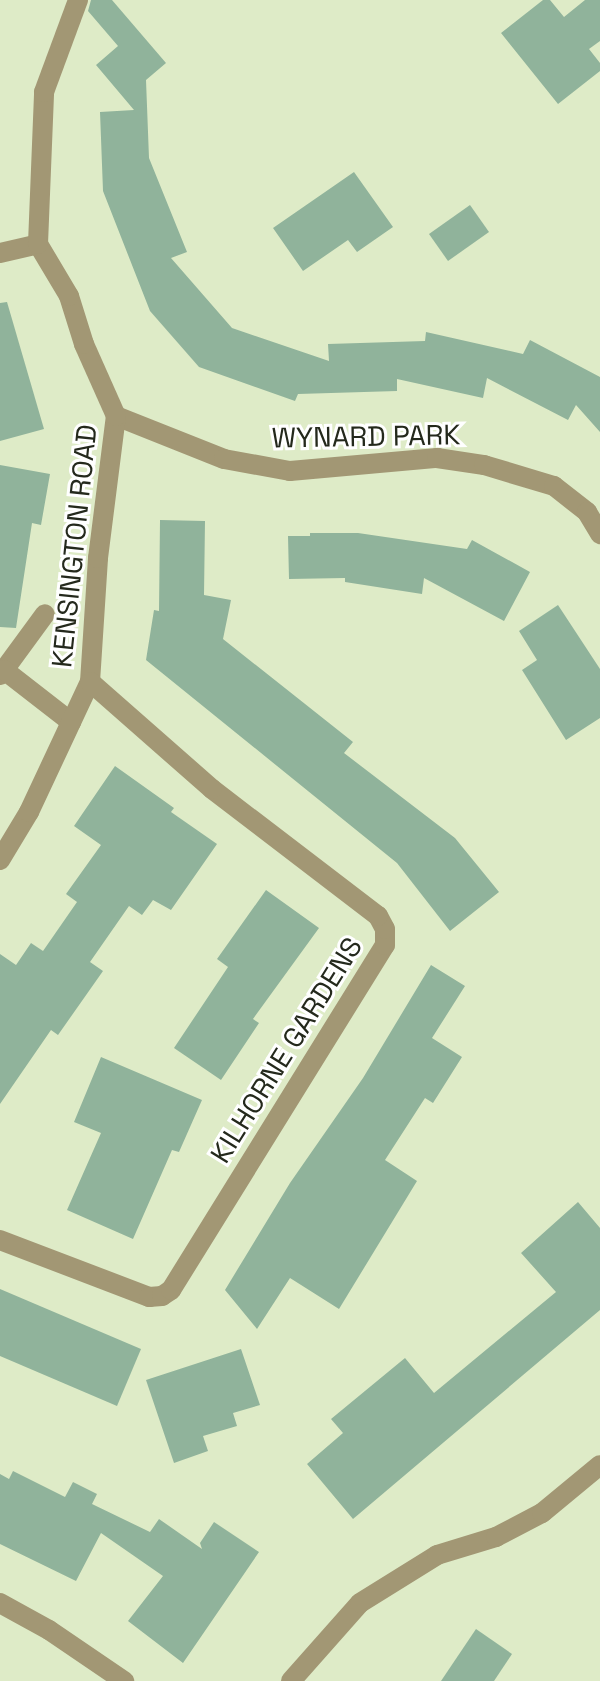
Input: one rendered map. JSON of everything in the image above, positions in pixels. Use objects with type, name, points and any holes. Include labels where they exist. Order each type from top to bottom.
[{"type":"street","points":[[0,253],[38,244],[44,92],[78,0]]},
{"type":"street","name":"KENSINGTON ROAD","points":[[0,860],[29,812],[90,682],[98,558],[116,416],[84,344],[69,296],[38,244]]},
{"type":"street","name":"WYNARD PARK","points":[[116,416],[224,459],[290,471],[437,458],[484,465],[554,486],[587,512],[600,534]]},
{"type":"street","points":[[45,614],[2,673],[71,722]]},
{"type":"street","name":"KILHORNE GARDENS","points":[[0,1240],[149,1297],[162,1296],[171,1290],[385,945],[385,929],[378,916],[212,789],[90,682]]},
{"type":"street","points":[[291,1681],[360,1603],[437,1555],[496,1537],[542,1513],[600,1465]]},
{"type":"street","points":[[0,1603],[49,1630],[124,1681]]},
{"type":"building","points":[[91,0],[112,0],[166,63],[146,80],[149,158],[187,252],[171,258],[232,328],[329,361],[328,344],[425,341],[426,332],[523,354],[530,340],[600,377],[600,432],[576,405],[568,420],[487,378],[483,398],[397,379],[397,391],[298,394],[295,401],[199,367],[150,311],[103,191],[100,112],[134,110],[96,65],[118,46],[88,11]]},
{"type":"building","points":[[543,0],[550,0],[564,17],[585,0],[600,0],[600,41],[589,49],[600,63],[600,71],[558,104],[501,33]]},
{"type":"building","points":[[354,172],[393,227],[357,252],[348,240],[303,271],[273,228]]},
{"type":"building","points":[[470,205],[489,232],[448,261],[429,234]]},
{"type":"building","points":[[7,302],[44,429],[0,441],[0,303]]},
{"type":"building","points":[[0,465],[50,474],[41,525],[32,523],[16,628],[0,627]]},
{"type":"building","points":[[160,520],[205,521],[204,595],[231,600],[223,639],[353,742],[344,753],[455,838],[499,892],[450,931],[397,863],[146,660],[154,610],[159,611]]},
{"type":"building","points":[[310,533],[358,533],[467,549],[472,540],[530,572],[504,621],[424,578],[422,594],[345,582],[345,578],[289,579],[288,536],[310,536]]},
{"type":"building","points":[[558,605],[600,669],[600,718],[566,740],[522,670],[537,660],[519,631]]},
{"type":"building","points":[[115,766],[174,808],[171,812],[217,844],[171,910],[153,900],[142,915],[129,906],[90,962],[103,971],[58,1035],[51,1030],[0,1104],[0,954],[16,965],[31,943],[43,951],[77,902],[66,894],[101,845],[74,826]]},
{"type":"building","points":[[266,890],[319,928],[253,1019],[259,1023],[221,1080],[174,1048],[228,967],[217,959]]},
{"type":"building","points":[[431,965],[465,986],[432,1038],[462,1057],[433,1103],[425,1098],[385,1160],[417,1181],[339,1309],[290,1278],[257,1329],[225,1290],[290,1183],[363,1078]]},
{"type":"building","points":[[101,1057],[202,1100],[179,1152],[172,1150],[133,1239],[67,1210],[101,1133],[74,1122]]},
{"type":"building","points":[[578,1202],[600,1228],[600,1310],[353,1519],[307,1464],[343,1433],[331,1419],[405,1358],[434,1393],[556,1292],[521,1253]]},
{"type":"building","points":[[0,1289],[141,1349],[117,1406],[0,1356]]},
{"type":"building","points":[[241,1349],[260,1405],[233,1413],[237,1426],[203,1436],[208,1451],[174,1463],[146,1380]]},
{"type":"building","points":[[13,1471],[65,1497],[73,1482],[97,1494],[92,1504],[150,1532],[159,1519],[202,1549],[200,1543],[214,1522],[259,1552],[183,1663],[128,1621],[163,1576],[101,1533],[76,1581],[0,1544],[0,1474],[9,1479]]},
{"type":"building","points":[[476,1629],[512,1654],[494,1681],[441,1681]]}]
